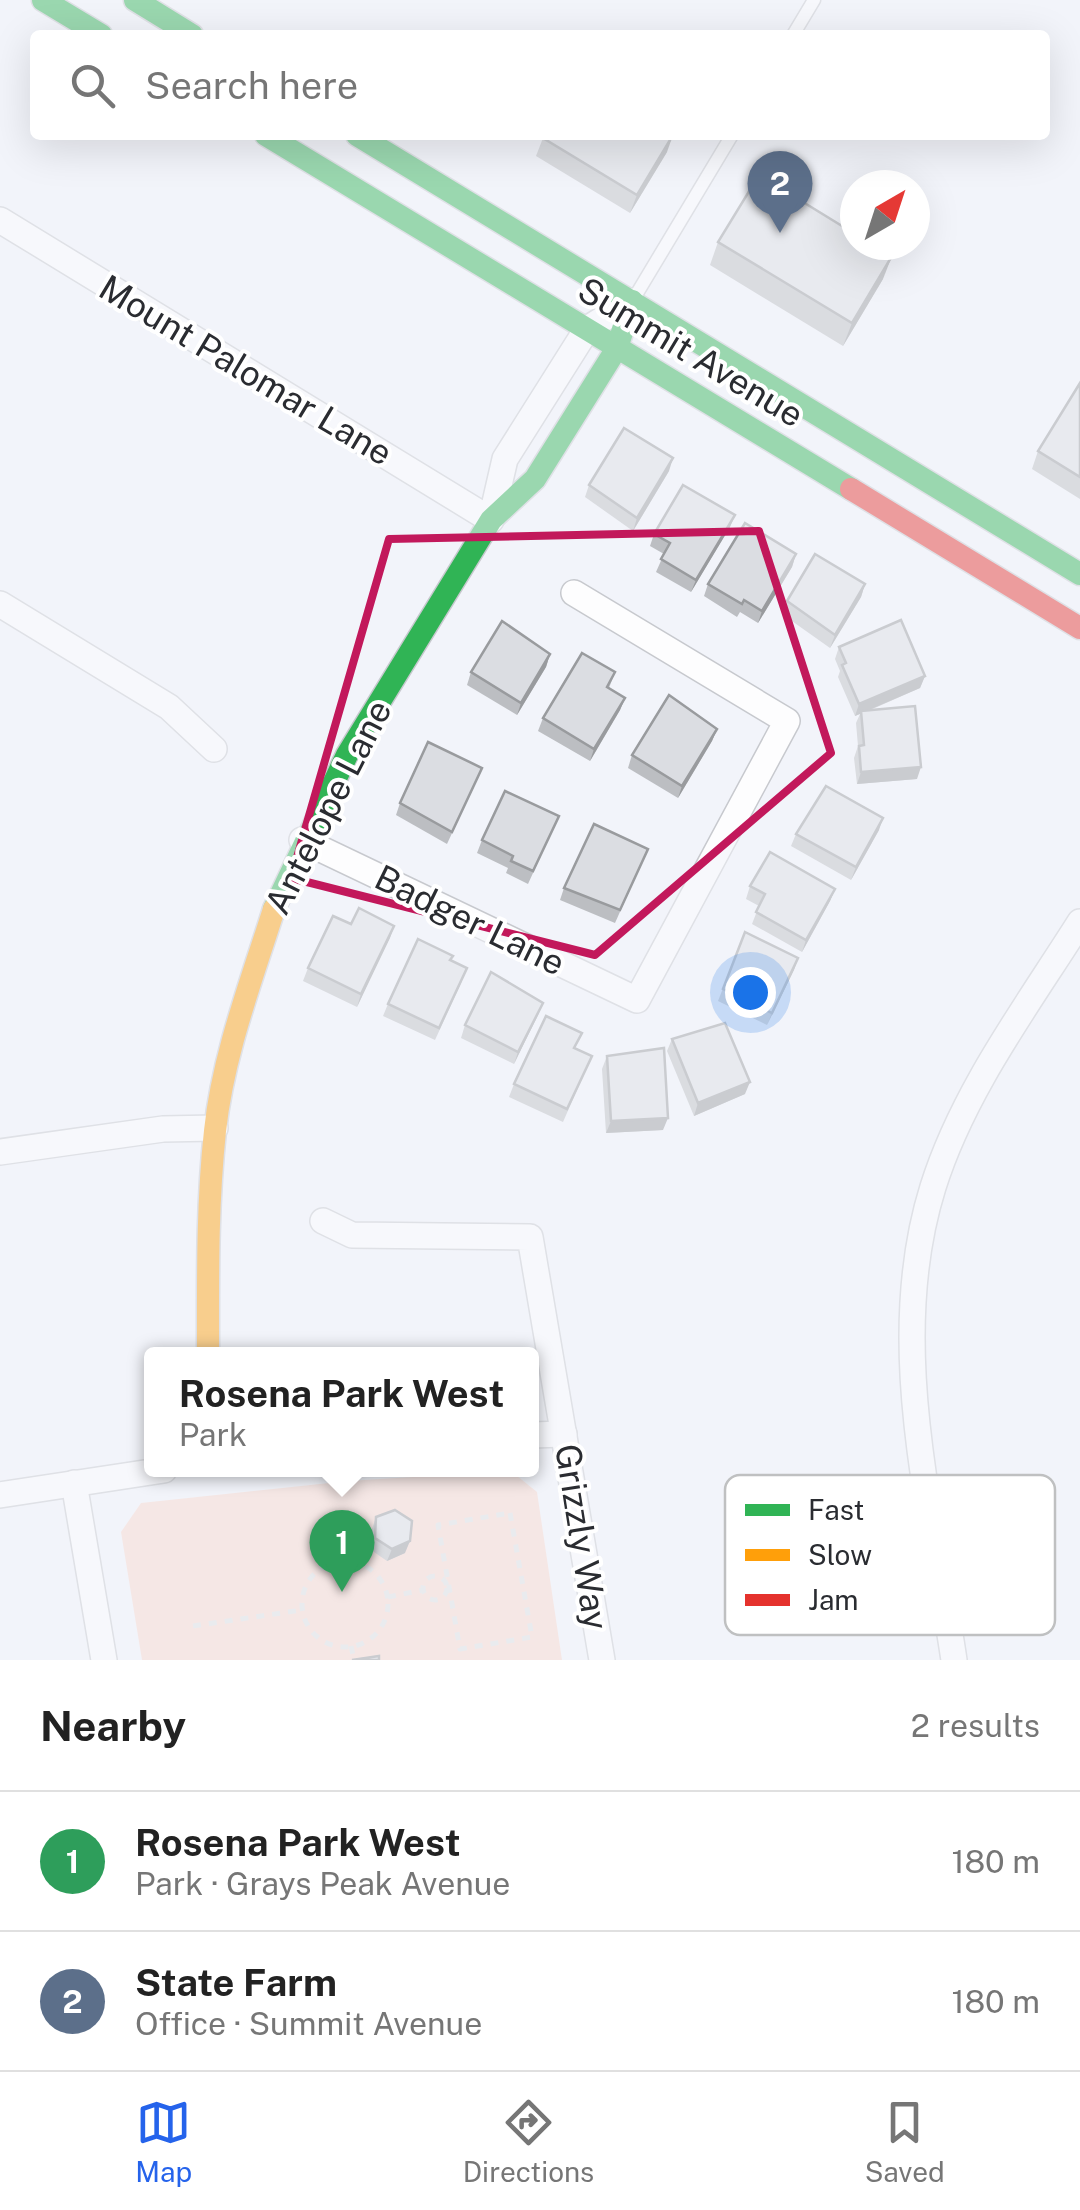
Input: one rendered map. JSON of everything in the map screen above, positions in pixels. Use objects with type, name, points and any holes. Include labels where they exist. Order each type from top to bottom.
[{"type":"street","points":[[43,0],[93,30]]},
{"type":"street","points":[[135,0],[184,30]]},
{"type":"street","name":"Summit Avenue","points":[[274,140],[1080,628]]},
{"type":"street","name":"Summit Avenue","points":[[366,140],[1080,574]]},
{"type":"street","name":"Mount Palomar Lane","points":[[0,220],[491,520]]},
{"type":"street","name":"Antelope Lane","points":[[491,520],[504,459],[587,329],[632,301]]},
{"type":"street","name":"Antelope Lane","points":[[208,1347],[208,1222],[215,1128],[256,954],[302,840],[347,756],[491,520],[535,479],[617,348],[632,301]]},
{"type":"street","name":"Badger Lane","points":[[302,840],[637,1000],[788,721],[574,592]]},
{"type":"street","points":[[0,604],[169,708],[214,750]]},
{"type":"street","points":[[926,1475],[914,1399],[912,1327],[922,1232],[934,1186],[978,1084],[1080,922]]},
{"type":"street","points":[[0,1152],[163,1128],[215,1128]]},
{"type":"street","name":"Grizzly Way","points":[[323,1221],[352,1235],[530,1238],[602,1660]]},
{"type":"street","points":[[539,1435],[564,1434]]},
{"type":"street","points":[[0,1495],[144,1473]]},
{"type":"street","points":[[74,1483],[104,1660]]},
{"type":"street","points":[[950,1635],[954,1660]]},
{"type":"lane","points":[[796,30],[814,0]]},
{"type":"lane","points":[[632,301],[729,140]]},
{"type":"path","points":[[448,1585],[438,1525],[510,1513],[532,1637],[460,1650],[448,1585],[444,1578],[426,1579],[424,1590],[429,1598],[440,1600],[448,1585]]},
{"type":"path","points":[[370,1568],[378,1555]]},
{"type":"path","points":[[334,1562],[356,1562],[370,1568],[388,1597],[380,1628],[351,1646],[333,1645],[317,1636],[302,1610],[308,1580],[334,1562]]},
{"type":"path","points":[[302,1574],[308,1580]]},
{"type":"path","points":[[388,1597],[424,1590]]},
{"type":"path","points":[[194,1626],[302,1610]]},
{"type":"path","points":[[380,1628],[389,1634]]},
{"type":"path","points":[[351,1646],[354,1660]]},
{"type":"highlighted area","points":[[759,531],[831,753],[595,955],[291,878],[389,539]]},
{"type":"shaded area","points":[[518,1477],[537,1492],[562,1660],[142,1660],[121,1532],[141,1503],[348,1481]]},
{"type":"building","points":[[546,140],[670,140],[637,195]]},
{"type":"building","points":[[759,175],[840,225],[840,260],[890,260],[852,323],[718,242]]},
{"type":"building","points":[[1080,383],[1080,477],[1038,451]]},
{"type":"building","points":[[624,428],[673,458],[637,518],[589,485]]},
{"type":"building","points":[[683,485],[735,515],[696,580],[661,559],[670,543],[654,534]]},
{"type":"building","points":[[745,523],[796,554],[762,611],[708,584]]},
{"type":"building","points":[[815,554],[865,584],[835,635],[787,601]]},
{"type":"building","points":[[901,620],[925,676],[859,704],[842,665],[846,663],[839,647]]},
{"type":"building","points":[[502,621],[550,654],[521,703],[471,672]]},
{"type":"building","points":[[582,653],[615,672],[607,687],[625,698],[594,749],[543,718]]},
{"type":"building","points":[[669,695],[717,729],[682,786],[632,755]]},
{"type":"building","points":[[915,706],[921,767],[861,772],[861,711]]},
{"type":"building","points":[[428,742],[482,768],[452,832],[400,803]]},
{"type":"building","points":[[826,786],[883,818],[856,867],[796,834]]},
{"type":"building","points":[[505,791],[559,816],[533,871],[482,840]]},
{"type":"building","points":[[594,824],[648,849],[620,910],[564,888]]},
{"type":"building","points":[[770,852],[835,889],[806,940],[756,912],[765,894],[750,886]]},
{"type":"building","points":[[359,908],[394,926],[361,994],[308,968],[333,916],[351,924]]},
{"type":"building","points":[[745,932],[798,958],[772,1013],[723,989]]},
{"type":"building","points":[[418,939],[453,956],[450,960],[467,968],[439,1028],[388,1004]]},
{"type":"building","points":[[491,972],[543,1003],[518,1052],[465,1025]]},
{"type":"building","points":[[546,1016],[582,1033],[574,1048],[592,1056],[567,1109],[514,1084]]},
{"type":"building","points":[[725,1023],[750,1082],[698,1103],[672,1039]]},
{"type":"building","points":[[664,1048],[668,1118],[611,1121],[607,1056]]},
{"type":"building","points":[[395,1510],[412,1521],[410,1541],[392,1549],[375,1538],[376,1517]]},
{"type":"traffic: fast","points":[[43,0],[93,30]]},
{"type":"traffic: fast","points":[[135,0],[184,30]]},
{"type":"traffic: fast","points":[[274,140],[851,489]]},
{"type":"traffic: fast","points":[[365,140],[1080,574]]},
{"type":"traffic: fast","points":[[274,909],[347,755],[491,520],[535,479],[617,348],[632,301]]},
{"type":"traffic: slow","points":[[208,1347],[209,1215],[219,1103],[239,1019],[274,909]]},
{"type":"traffic: jam","points":[[851,489],[1080,628]]},
{"type":"place","name":"State Farm","points":[[780,233]]},
{"type":"place","name":"Rosena Park West","points":[[342,1592]]}]
